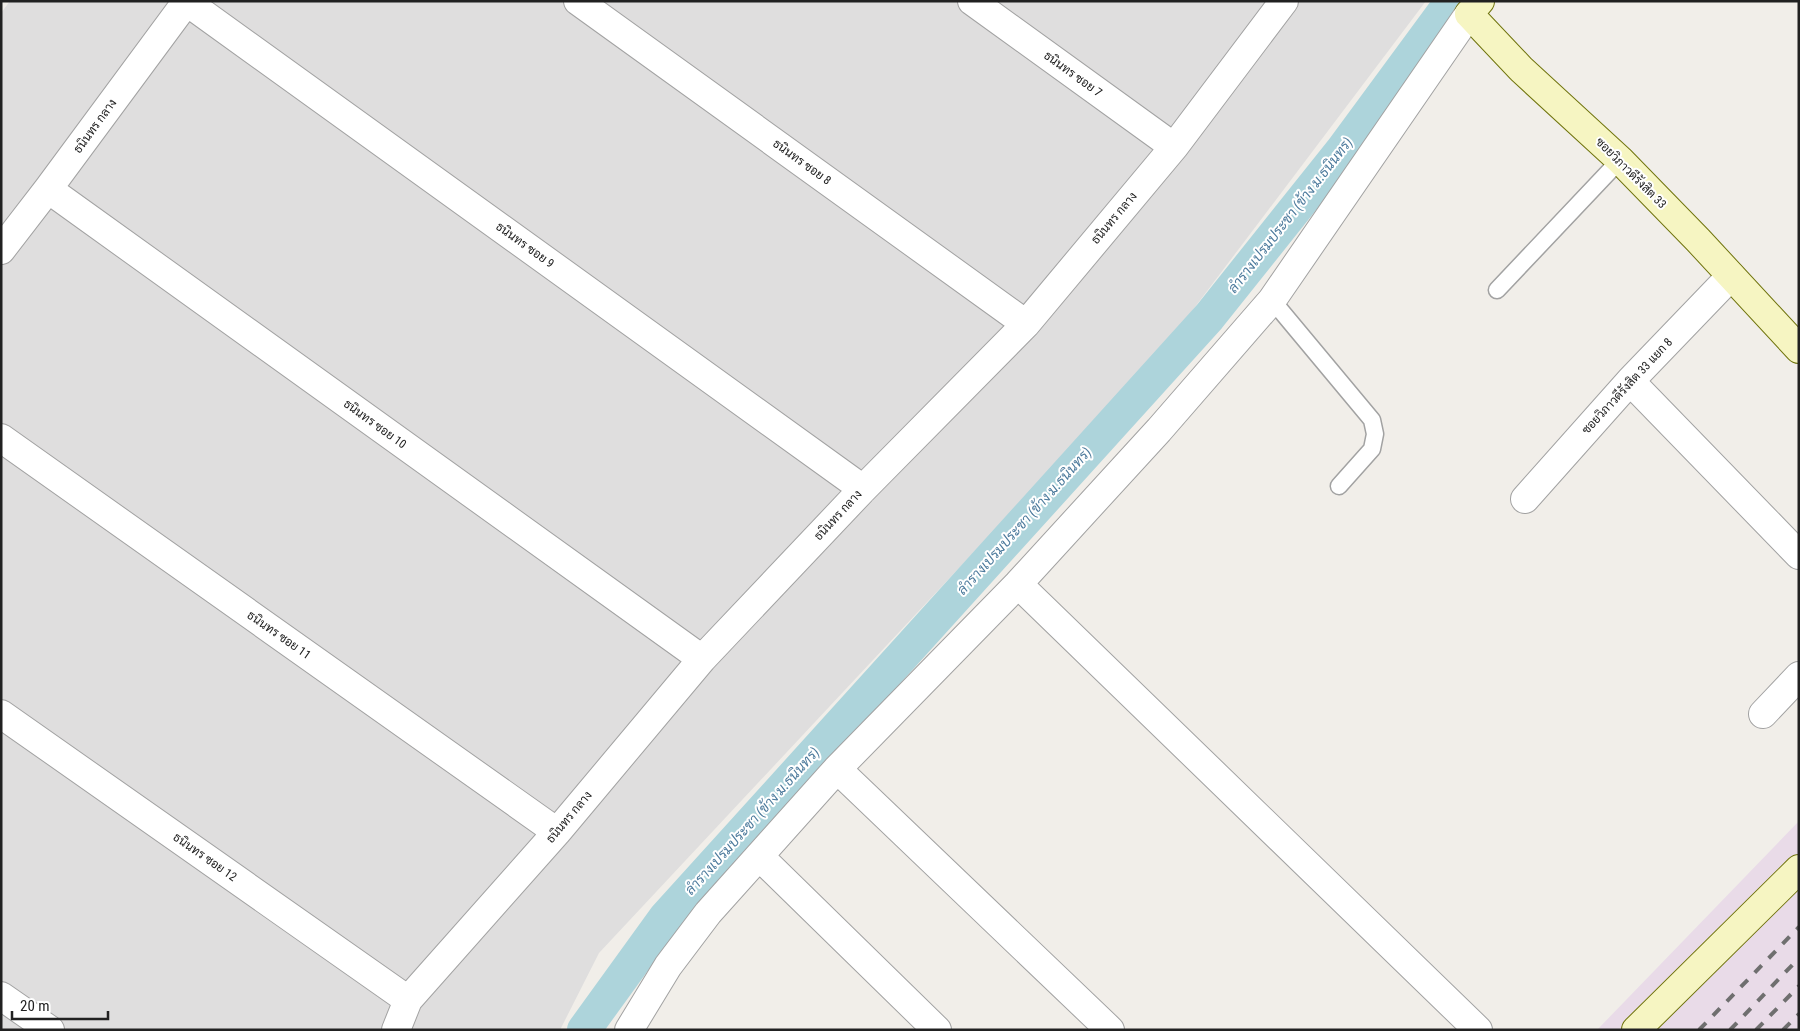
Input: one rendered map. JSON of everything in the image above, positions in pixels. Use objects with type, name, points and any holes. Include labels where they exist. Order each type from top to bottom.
[{"type":"street","name":"ธนินทร ซอย 8","points":[[578,1],[1026,324]]},
{"type":"street","name":"ธนินทร ซอย 7","points":[[972,1],[1174,147]]},
{"type":"street","name":"ธนินทร กลาง","points":[[396,1030],[408,1000],[557,832],[702,659],[863,489],[1026,324],[1174,147],[1284,1]]},
{"type":"street","name":"ธนินทร กลาง","points":[[1,250],[187,2]]},
{"type":"street","name":"ธนินทร ซอย 9","points":[[187,2],[863,489]]},
{"type":"street","name":"ซอยวิภาวดีรังสิต 33","points":[[1475,8],[1521,69],[1620,160],[1799,349]]},
{"type":"street","points":[[629,1030],[668,966],[708,913],[837,769],[1018,584],[1159,430],[1272,300],[1475,8]]},
{"type":"street","name":"ธนินทร ซอย 10","points":[[48,189],[702,659]]},
{"type":"street","name":"ซอยวิภาวดีรังสิต 33 แยก 8","points":[[1525,499],[1630,381],[1731,276]]},
{"type":"street","points":[[1630,381],[1799,555]]},
{"type":"street","name":"ธนินทร ซอย 11","points":[[1,438],[557,832]]},
{"type":"street","points":[[1018,584],[1478,1030]]},
{"type":"street","points":[[1763,714],[1799,676]]},
{"type":"street","name":"ธนินทร ซอย 12","points":[[1,714],[408,1000]]},
{"type":"street","points":[[837,769],[1110,1030]]},
{"type":"street","points":[[760,856],[937,1030]]},
{"type":"street","points":[[1636,1030],[1799,869]]},
{"type":"street","points":[[1,996],[50,1030]]},
{"type":"lane","points":[[1497,290],[1620,160]]},
{"type":"lane","points":[[1272,300],[1372,420],[1375,434],[1372,449],[1339,486]]},
{"type":"shaded area","points":[[10,1],[1426,1],[1161,352],[599,953],[560,1030],[1,1030],[1,13]]},
{"type":"shaded area","points":[[1799,821],[1799,1030],[1597,1030]]},
{"type":"waterway","name":"ลำรางเปรมประชา (ข้าง ม.ธนินทร)","points":[[584,1030],[665,918],[1209,317],[1343,149],[1452,1]]},
{"type":"railway","points":[[1699,1030],[1799,927]]},
{"type":"railway","points":[[1730,1030],[1799,958]]},
{"type":"railway","points":[[1756,1030],[1799,986]]},
{"type":"railway","points":[[1783,1030],[1799,1014]]}]
